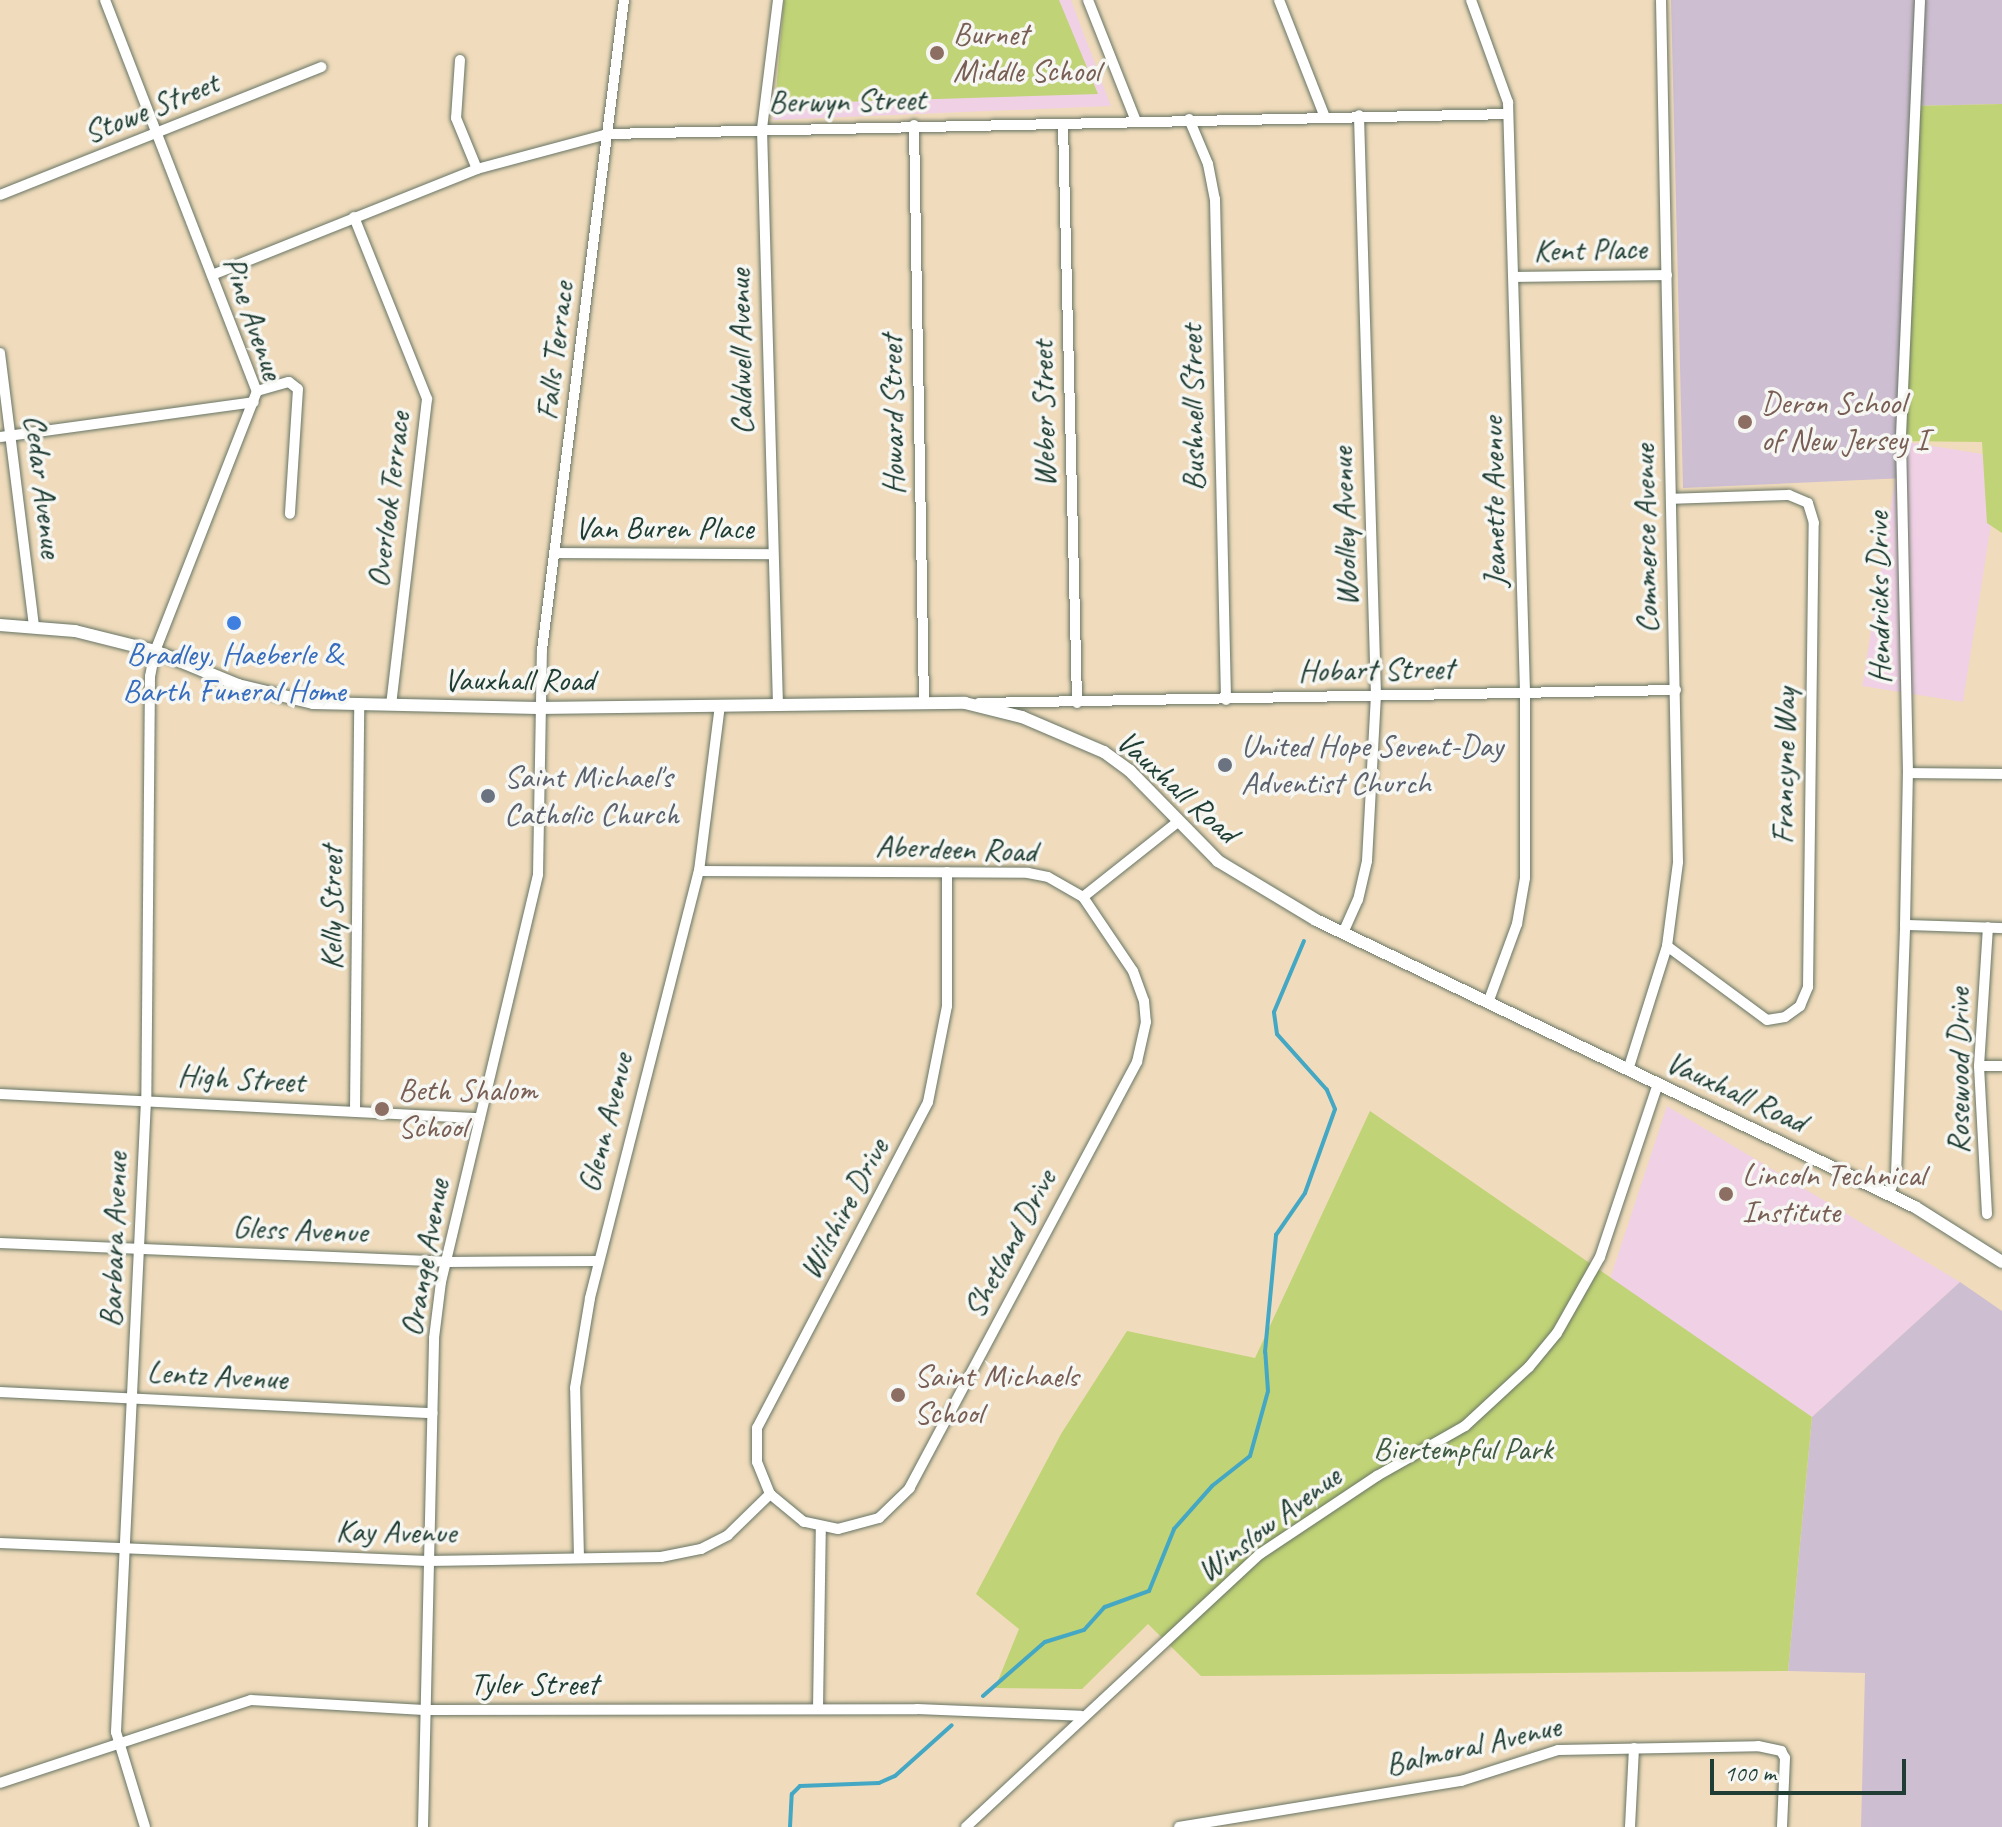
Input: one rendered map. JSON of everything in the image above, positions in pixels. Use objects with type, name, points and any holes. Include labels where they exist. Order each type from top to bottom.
[{"type":"street","name":"Pine Avenue","points":[[105,0],[256,396],[155,651]]},
{"type":"street","name":"Falls Terrace","points":[[538,708],[624,0]]},
{"type":"street","name":"Caldwell Avenue","points":[[778,0],[762,129],[778,704]]},
{"type":"street","points":[[1088,0],[1136,121]]},
{"type":"street","points":[[1279,0],[1324,115]]},
{"type":"street","name":"Jeanette Avenue","points":[[1471,0],[1506,90],[1508,114],[1525,693],[1525,878],[1517,924],[1488,1003]]},
{"type":"street","name":"Commerce Avenue","points":[[1628,1070],[1667,946],[1678,862],[1661,0]]},
{"type":"street","name":"Hendricks Drive","points":[[1889,1194],[1896,1175],[1905,925],[1908,773],[1902,382],[1920,0]]},
{"type":"street","points":[[460,60],[456,118],[477,169]]},
{"type":"street","name":"Stowe Street","points":[[0,195],[321,67]]},
{"type":"street","name":"Berwyn Street","points":[[212,275],[477,169],[608,134],[1324,115],[1508,114]]},
{"type":"street","name":"Woolley Avenue","points":[[1343,933],[1367,861],[1376,696],[1359,115]]},
{"type":"street","name":"Bushnell Street","points":[[1189,119],[1208,164],[1215,199],[1226,700]]},
{"type":"street","name":"Weber Street","points":[[1063,124],[1077,703]]},
{"type":"street","name":"Howard Street","points":[[914,125],[924,704]]},
{"type":"street","name":"Overlook Terrace","points":[[354,217],[427,399],[391,705]]},
{"type":"street","name":"Kent Place","points":[[1514,277],[1667,275]]},
{"type":"street","name":"Cedar Avenue","points":[[0,353],[6,436],[34,625]]},
{"type":"street","points":[[6,436],[256,396],[289,382],[298,389],[290,514]]},
{"type":"street","name":"Francyne Way","points":[[1667,946],[1767,1020],[1785,1017],[1800,1006],[1808,987],[1814,523],[1808,503],[1789,495],[1671,499]]},
{"type":"street","name":"Van Buren Place","points":[[556,553],[772,554]]},
{"type":"street","name":"Vauxhall Road","points":[[0,625],[34,625],[155,651],[261,691],[359,706],[538,708],[965,703],[1058,729],[1104,752],[1218,861],[1343,933],[1889,1194],[1961,1232],[2002,1262]]},
{"type":"street","name":"Barbara Avenue","points":[[145,1827],[118,1745],[146,1100],[155,651]]},
{"type":"street","name":"Hobart Street","points":[[965,703],[1676,690]]},
{"type":"street","name":"Glenn Avenue","points":[[579,1558],[575,1388],[599,1261],[699,871],[720,705]]},
{"type":"street","name":"Kelly Street","points":[[355,1111],[359,706]]},
{"type":"street","name":"Orange Avenue","points":[[423,1827],[434,1338],[447,1262],[479,1118],[538,875],[538,708]]},
{"type":"street","points":[[1908,773],[2002,774]]},
{"type":"street","points":[[1083,897],[1179,821]]},
{"type":"street","name":"Aberdeen Road","points":[[699,871],[1028,873],[1064,882],[1083,897]]},
{"type":"street","name":"Wilshire Drive","points":[[770,1494],[757,1462],[758,1422],[914,1134],[938,1069],[947,1006],[947,872]]},
{"type":"street","name":"Shetland Drive","points":[[821,1527],[863,1525],[893,1508],[910,1488],[1137,1062],[1146,1022],[1142,990],[1083,897]]},
{"type":"street","points":[[1905,925],[2002,928]]},
{"type":"street","name":"Rosewood Drive","points":[[1987,1214],[1979,1066],[1988,927]]},
{"type":"street","points":[[1979,1066],[2002,1066]]},
{"type":"street","name":"Winslow Avenue","points":[[966,1827],[1081,1716],[1260,1554],[1377,1476],[1465,1426],[1529,1367],[1565,1321],[1600,1257],[1658,1084]]},
{"type":"street","name":"High Street","points":[[0,1094],[479,1118]]},
{"type":"street","name":"Gless Avenue","points":[[0,1243],[447,1262],[599,1261]]},
{"type":"street","name":"Lentz Avenue","points":[[0,1392],[432,1413]]},
{"type":"street","points":[[770,1494],[789,1513],[821,1527],[818,1708]]},
{"type":"street","name":"Kay Avenue","points":[[0,1543],[428,1561],[661,1557],[701,1549],[740,1527],[770,1494]]},
{"type":"street","name":"Tyler Street","points":[[0,1783],[251,1700],[424,1710],[818,1708],[1067,1712],[1081,1716]]},
{"type":"street","name":"Balmoral Avenue","points":[[1179,1827],[1461,1781],[1558,1750],[1758,1746],[1781,1751],[1786,1765],[1782,1827]]},
{"type":"street","points":[[1630,1827],[1634,1748]]},
{"type":"shaded area","name":"Burnet Middle School","points":[[789,0],[1071,0],[1111,106],[773,120]]},
{"type":"shaded area","points":[[1671,0],[2002,0],[2002,104],[1913,106],[1906,478],[1683,488]]},
{"type":"shaded area","points":[[1901,441],[2002,457],[1963,702],[1862,686]]},
{"type":"shaded area","name":"Lincoln Technical Institute","points":[[1667,1106],[1960,1282],[1812,1417],[1607,1288]]},
{"type":"shaded area","points":[[1960,1282],[2002,1311],[2002,1827],[1861,1827],[1865,1673],[1788,1671],[1812,1417]]},
{"type":"green space","name":"Burnet Middle School","points":[[784,0],[1059,0],[1098,94],[775,104]]},
{"type":"green space","points":[[2002,104],[2002,533],[1987,523],[1982,442],[1901,441],[1913,106]]},
{"type":"green space","name":"Biertempful Park","points":[[1370,1111],[1812,1417],[1788,1671],[1201,1676],[1148,1624],[1082,1689],[995,1688],[1019,1629],[976,1594],[1061,1434],[1127,1331],[1255,1358]]},
{"type":"waterway","points":[[983,1696],[1045,1642],[1084,1630],[1105,1607],[1149,1591],[1174,1529],[1212,1486],[1250,1456],[1268,1391],[1265,1352],[1276,1235],[1305,1193],[1335,1109],[1327,1090],[1277,1034],[1274,1012],[1304,941]]},
{"type":"waterway","points":[[790,1827],[792,1794],[800,1786],[879,1783],[895,1776],[952,1725]]},
{"type":"place","name":"Burnet Middle School","points":[[937,53]]},
{"type":"place","name":"Deron School of New Jersey I","points":[[1745,422]]},
{"type":"place","name":"Bradley, Haeberle & Barth Funeral Home","points":[[234,623]]},
{"type":"place","name":"United Hope Sevent-Day Adventist Church","points":[[1225,765]]},
{"type":"place","name":"Saint Michael's Catholic Church","points":[[488,796]]},
{"type":"place","name":"Beth Shalom School","points":[[382,1109]]},
{"type":"place","name":"Lincoln Technical Institute","points":[[1726,1194]]},
{"type":"place","name":"Saint Michaels School","points":[[898,1395]]}]
